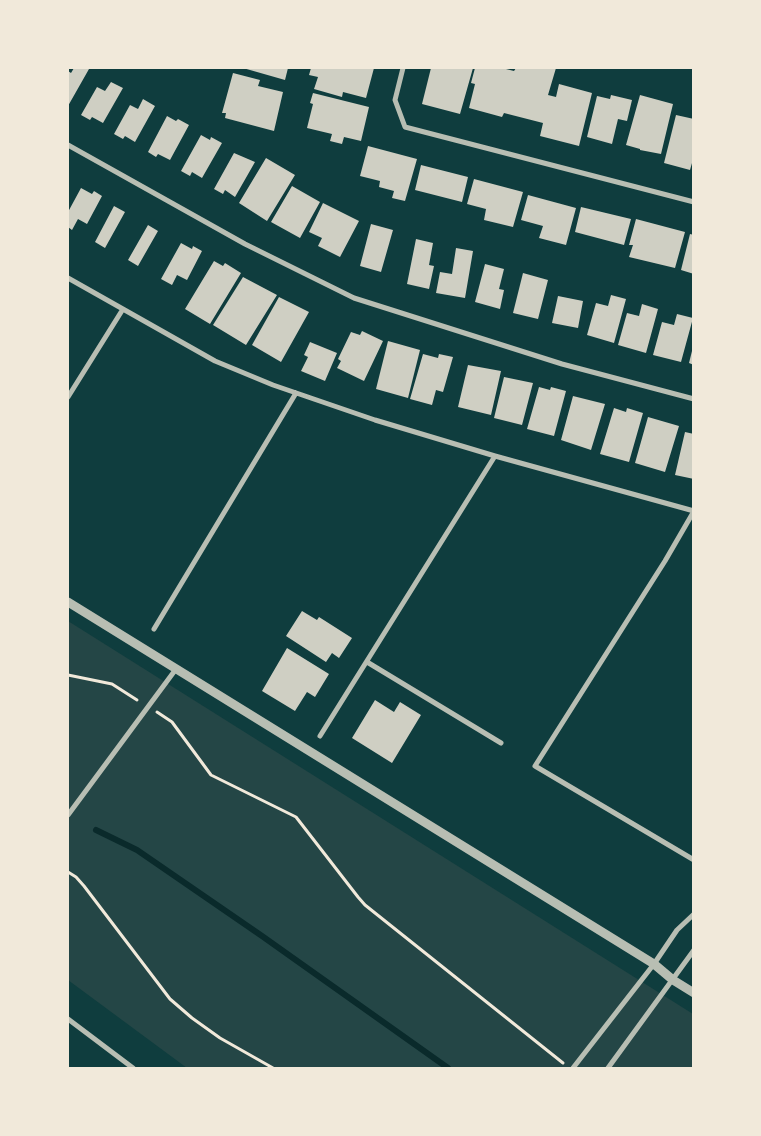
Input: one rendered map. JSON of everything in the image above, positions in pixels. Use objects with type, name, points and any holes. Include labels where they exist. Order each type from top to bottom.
[{"type":"street","points":[[403,68],[395,100],[405,127],[694,202]]},
{"type":"street","points":[[68,145],[244,244],[354,298],[562,364],[694,399]]},
{"type":"street","points":[[68,278],[215,360],[272,385],[375,420],[495,456],[694,511],[665,562],[535,766],[694,860]]},
{"type":"street","points":[[68,398],[123,309]]},
{"type":"street","points":[[154,628],[296,393]]},
{"type":"street","points":[[320,736],[495,456]]},
{"type":"street","points":[[68,602],[654,964],[673,980],[694,993]]},
{"type":"street","points":[[367,662],[501,743]]},
{"type":"street","points":[[68,815],[176,668]]},
{"type":"street","points":[[571,1068],[654,964],[677,930],[694,914]]},
{"type":"street","points":[[608,1068],[694,950]]},
{"type":"street","points":[[68,1020],[133,1068]]},
{"type":"path","points":[[68,675],[112,684],[172,722],[211,775],[296,817],[345,882],[365,905],[571,1068]]},
{"type":"path","points":[[68,872],[76,877],[84,886],[170,998],[192,1018],[220,1038],[273,1068]]},
{"type":"shaded area","points":[[68,621],[693,1014],[693,1068],[187,1068],[68,980]]},
{"type":"building","points":[[74,68],[89,69],[68,106],[68,71],[71,73]]},
{"type":"building","points":[[243,68],[288,68],[285,80]]},
{"type":"building","points":[[311,68],[374,68],[366,98],[343,92],[342,97],[314,89],[318,77],[309,75]]},
{"type":"building","points":[[431,68],[473,68],[460,114],[422,104]]},
{"type":"building","points":[[475,68],[506,68],[514,71],[516,68],[556,68],[548,95],[556,97],[559,84],[592,93],[579,146],[540,136],[543,123],[504,113],[502,117],[469,108],[475,84],[471,83]]},
{"type":"building","points":[[233,73],[260,80],[258,86],[283,92],[274,131],[225,118],[226,113],[222,113]]},
{"type":"building","points":[[111,82],[123,88],[103,123],[92,117],[90,120],[81,115],[97,87],[105,91]]},
{"type":"building","points":[[313,93],[369,107],[361,141],[344,137],[342,144],[330,141],[332,134],[307,128],[313,104],[310,103]]},
{"type":"building","points":[[611,95],[632,100],[627,121],[618,119],[612,144],[587,137],[597,96],[610,99]]},
{"type":"building","points":[[640,95],[673,104],[661,154],[626,145]]},
{"type":"building","points":[[143,99],[155,106],[135,142],[125,136],[123,139],[114,134],[130,105],[138,109]]},
{"type":"building","points":[[676,115],[694,119],[694,156],[690,170],[664,163]]},
{"type":"building","points":[[167,116],[189,125],[170,160],[158,154],[156,157],[148,152]]},
{"type":"building","points":[[201,135],[210,140],[211,137],[222,143],[202,178],[192,172],[190,176],[181,171]]},
{"type":"building","points":[[368,146],[417,159],[405,201],[392,198],[394,191],[379,187],[380,181],[360,176]]},
{"type":"building","points":[[234,153],[255,162],[235,197],[225,190],[223,194],[214,189]]},
{"type":"building","points":[[266,158],[295,175],[267,221],[239,203]]},
{"type":"building","points":[[421,165],[468,177],[462,202],[415,190]]},
{"type":"building","points":[[474,179],[523,192],[513,227],[484,220],[486,209],[467,204]]},
{"type":"building","points":[[292,186],[320,202],[300,238],[271,222]]},
{"type":"building","points":[[81,188],[92,194],[94,191],[102,196],[87,224],[78,219],[72,230],[68,227],[68,212]]},
{"type":"building","points":[[528,195],[576,208],[566,245],[539,238],[543,226],[521,220]]},
{"type":"building","points":[[323,203],[359,221],[340,257],[318,246],[322,238],[309,232]]},
{"type":"building","points":[[114,206],[125,212],[105,248],[95,242]]},
{"type":"building","points":[[581,207],[631,219],[624,245],[575,232]]},
{"type":"building","points":[[636,219],[685,232],[675,268],[629,257],[633,245],[629,245]]},
{"type":"building","points":[[371,224],[393,230],[381,272],[360,266]]},
{"type":"building","points":[[148,225],[158,231],[138,266],[128,260]]},
{"type":"building","points":[[690,234],[694,235],[694,274],[681,270]]},
{"type":"building","points":[[416,239],[433,243],[429,265],[434,266],[429,289],[407,284]]},
{"type":"building","points":[[181,243],[192,249],[193,246],[202,251],[187,280],[177,275],[172,285],[161,279]]},
{"type":"building","points":[[456,248],[473,251],[465,298],[436,293],[440,272],[452,274]]},
{"type":"building","points":[[214,261],[223,266],[225,263],[241,273],[210,324],[185,309]]},
{"type":"building","points":[[485,264],[504,269],[499,289],[504,290],[500,309],[475,302]]},
{"type":"building","points":[[523,273],[548,280],[538,319],[513,313]]},
{"type":"building","points":[[243,277],[277,295],[246,345],[213,325]]},
{"type":"building","points":[[611,295],[626,299],[614,343],[587,335],[596,303],[608,306]]},
{"type":"building","points":[[558,296],[583,301],[578,328],[552,323]]},
{"type":"building","points":[[279,297],[309,312],[281,362],[252,345]]},
{"type":"building","points":[[642,304],[658,309],[646,353],[618,345],[627,313],[639,316]]},
{"type":"building","points":[[677,314],[693,318],[681,362],[653,355],[662,322],[674,325]]},
{"type":"building","points":[[362,331],[383,341],[364,381],[337,368],[341,361],[338,359],[351,332],[360,335]]},
{"type":"building","points":[[388,341],[420,350],[408,398],[376,389]]},
{"type":"building","points":[[310,342],[337,353],[325,381],[301,371],[308,357],[304,355]]},
{"type":"building","points":[[694,347],[694,365],[689,363]]},
{"type":"building","points":[[423,354],[438,358],[439,354],[453,357],[443,392],[436,390],[432,405],[410,399]]},
{"type":"building","points":[[468,365],[501,371],[491,415],[458,407]]},
{"type":"building","points":[[504,377],[533,383],[522,425],[494,418]]},
{"type":"building","points":[[539,387],[550,390],[551,387],[566,391],[554,436],[527,429]]},
{"type":"building","points":[[573,396],[605,404],[591,450],[561,440]]},
{"type":"building","points":[[614,408],[626,412],[627,408],[643,413],[629,462],[600,454]]},
{"type":"building","points":[[648,417],[679,426],[665,472],[635,463]]},
{"type":"building","points":[[685,432],[694,434],[694,479],[675,475]]},
{"type":"building","points":[[302,611],[317,620],[319,617],[352,638],[339,658],[332,653],[326,662],[286,636]]},
{"type":"building","points":[[287,648],[329,674],[315,697],[307,692],[295,711],[262,691]]},
{"type":"building","points":[[375,700],[394,712],[400,702],[421,715],[392,763],[352,738]]},
{"type":"waterway","points":[[96,830],[137,850],[448,1068]]}]
